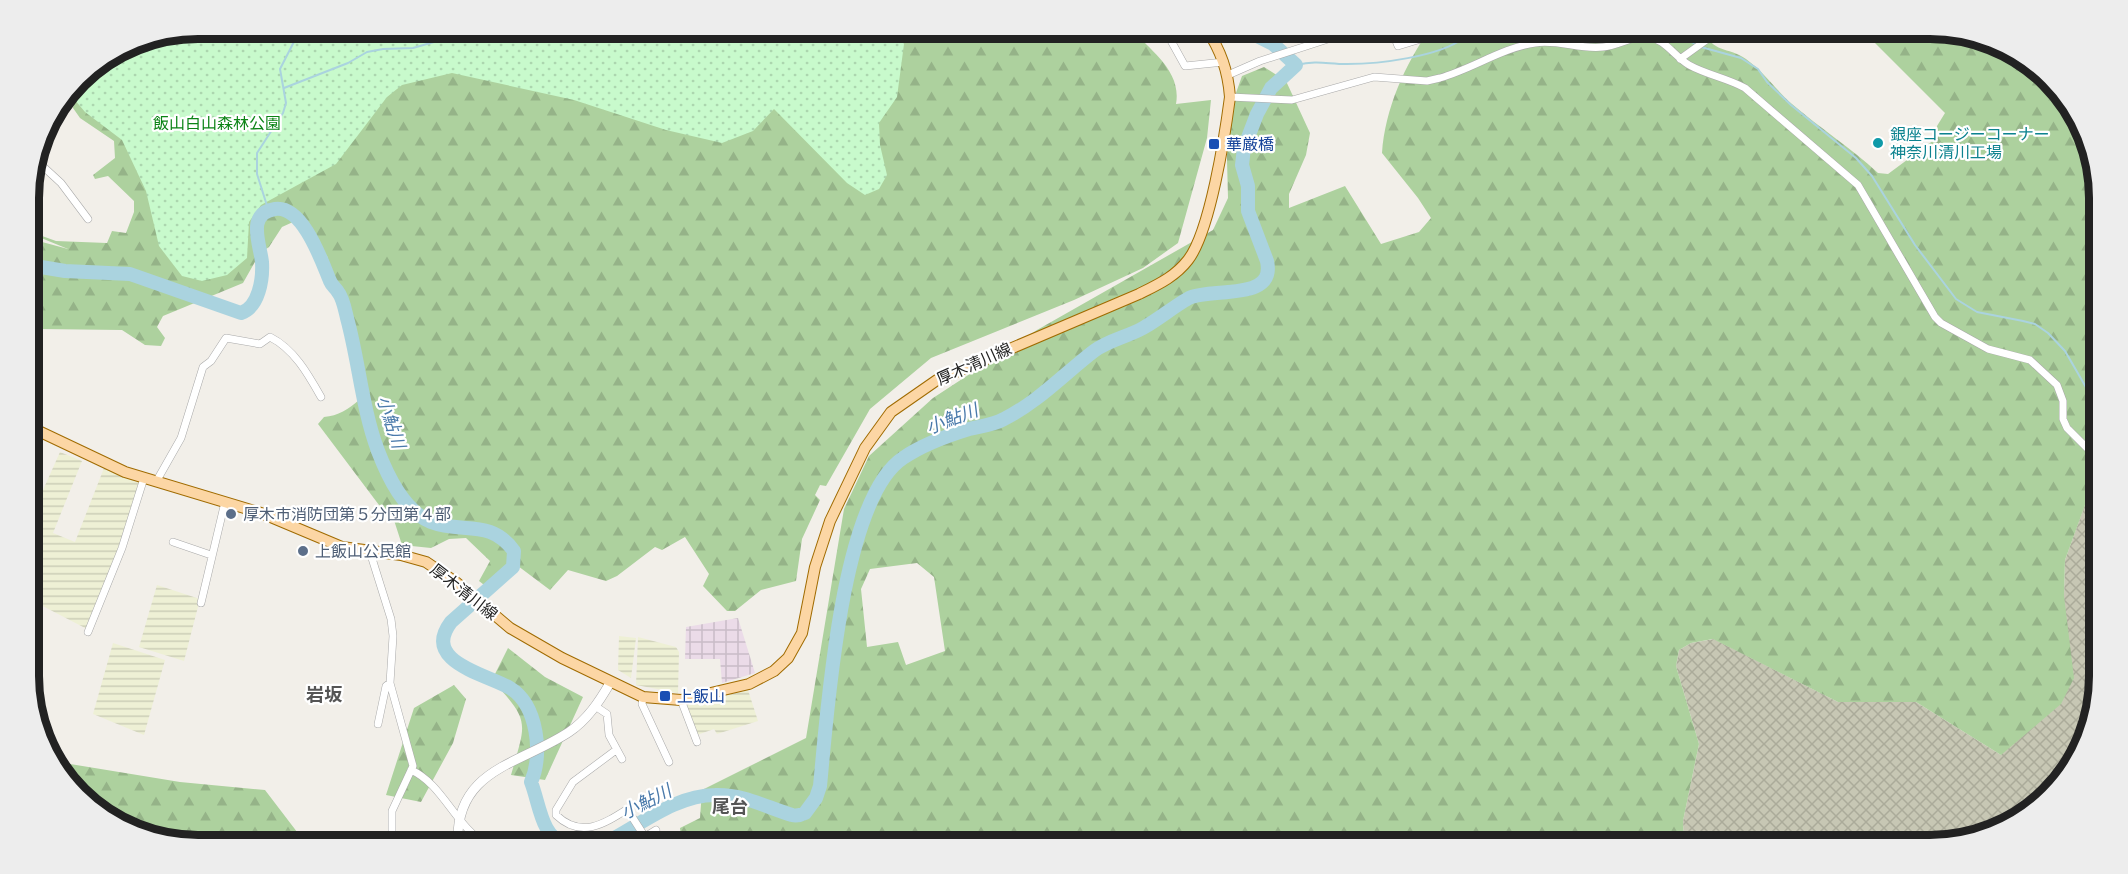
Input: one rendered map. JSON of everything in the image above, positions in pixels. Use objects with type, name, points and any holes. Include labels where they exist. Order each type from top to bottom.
[{"type":"main road","name":"厚木清川線","points":[[39,431],[103,462],[156,483],[261,513],[342,547],[408,556],[426,562],[464,588],[485,608],[526,638],[610,683],[647,698],[681,700],[749,684],[774,671],[788,658],[802,633],[815,567],[830,521],[865,448],[891,412],[937,380],[1139,294],[1181,268],[1195,250],[1203,230],[1230,97],[1224,62],[1212,39]]},
{"type":"street","points":[[1170,39],[1185,66],[1224,62]]},
{"type":"street","points":[[1228,75],[1260,61],[1327,39]]},
{"type":"street","points":[[1395,39],[1398,46],[1421,39]]},
{"type":"street","points":[[1230,97],[1285,100],[1374,77],[1426,81],[1440,78],[1537,42],[1597,48],[1631,39]]},
{"type":"street","points":[[1654,39],[1663,43],[1680,59],[1696,69],[1731,80],[1745,88],[1858,185],[1935,317],[1941,323],[1988,349],[2024,356],[2030,360],[2057,385],[2063,401],[2063,419],[2067,428],[2089,450]]},
{"type":"street","points":[[1680,59],[1706,39]]},
{"type":"street","points":[[42,166],[61,183],[88,219]]},
{"type":"street","points":[[156,483],[181,438],[204,367],[211,361],[225,338],[260,344],[270,337],[278,341],[291,350],[321,397]]},
{"type":"street","points":[[88,632],[122,548],[144,478]]},
{"type":"street","points":[[201,603],[225,502]]},
{"type":"street","points":[[172,542],[211,555]]},
{"type":"street","points":[[370,552],[387,602],[393,630],[390,683],[413,766],[392,811],[392,835]]},
{"type":"street","points":[[378,724],[386,686],[390,683]]},
{"type":"street","points":[[459,835],[460,819],[475,787],[486,776],[511,761],[575,728],[595,706],[610,683]]},
{"type":"street","points":[[647,698],[642,704],[669,762]]},
{"type":"street","points":[[681,700],[697,742]]},
{"type":"street","points":[[608,705],[609,735],[622,759]]},
{"type":"street","points":[[595,706],[607,714]]},
{"type":"street","points":[[616,750],[573,782],[556,810],[556,815],[578,828],[588,829],[628,810],[643,835]]},
{"type":"street","points":[[411,770],[429,780],[443,802],[477,835]]},
{"type":"street","points":[[646,835],[656,830]]},
{"type":"shaded area","points":[[60,452],[82,461],[53,533],[75,542],[104,468],[140,483],[120,548],[87,629],[39,604],[39,499]]},
{"type":"shaded area","points":[[2089,493],[2089,676],[2084,717],[2073,746],[2056,773],[2027,802],[1991,823],[1971,830],[1940,835],[1684,835],[1683,821],[1699,744],[1676,666],[1679,650],[1691,643],[1714,639],[1838,702],[1916,702],[2001,755],[2064,596],[2065,560]]},
{"type":"shaded area","points":[[157,585],[200,599],[184,661],[139,647]]},
{"type":"shaded area","points":[[738,618],[755,673],[722,683],[720,659],[685,659],[686,627]]},
{"type":"shaded area","points":[[619,636],[636,638],[631,678],[618,670]]},
{"type":"shaded area","points":[[638,637],[676,647],[679,652],[678,693],[636,685]]},
{"type":"shaded area","points":[[113,643],[165,660],[144,735],[93,714]]},
{"type":"shaded area","points":[[748,690],[758,721],[717,734],[714,729],[697,735],[686,705]]},
{"type":"green space","points":[[198,39],[1141,39],[1169,71],[1177,92],[1176,104],[1211,100],[1207,138],[1178,243],[1143,268],[1074,300],[931,358],[870,409],[826,486],[820,485],[815,495],[820,500],[802,539],[796,581],[761,590],[735,611],[727,611],[703,586],[709,574],[685,537],[662,550],[655,547],[617,576],[606,581],[568,570],[550,590],[514,563],[488,588],[479,581],[490,561],[466,538],[449,539],[431,548],[402,545],[392,514],[382,509],[318,424],[324,417],[343,412],[359,400],[351,367],[356,349],[327,256],[312,236],[293,222],[282,227],[269,247],[260,253],[243,283],[163,316],[157,327],[165,338],[161,346],[145,345],[122,330],[39,329],[39,241],[68,249],[39,237],[39,235],[56,241],[107,243],[112,231],[126,233],[134,212],[134,201],[108,176],[95,179],[93,175],[115,158],[114,141],[80,118],[73,108],[75,98],[86,86],[119,60],[157,44]]},
{"type":"green space","name":"飯山白山森林公園","points":[[901,39],[904,44],[897,97],[879,123],[880,145],[887,175],[879,189],[865,195],[847,183],[774,109],[753,131],[722,143],[666,130],[574,100],[452,73],[402,85],[387,97],[336,164],[261,205],[249,222],[247,258],[227,275],[202,281],[182,276],[159,246],[146,191],[122,140],[85,112],[74,99],[93,79],[119,60],[137,51],[177,40]]},
{"type":"green space","points":[[1424,39],[1709,39],[1716,46],[1746,59],[1803,113],[1878,173],[1888,174],[1938,137],[1937,126],[1945,113],[1871,39],[1951,40],[1971,44],[2000,55],[2035,79],[2049,93],[2073,128],[2084,157],[2089,198],[2089,494],[2065,560],[2064,596],[2074,678],[2061,704],[2001,755],[1916,702],[1838,702],[1713,639],[1691,643],[1679,650],[1676,666],[1699,744],[1683,821],[1684,835],[681,835],[680,828],[700,818],[702,790],[806,738],[844,509],[869,456],[933,398],[1037,330],[1213,230],[1228,198],[1226,121],[1242,76],[1264,67],[1286,81],[1310,133],[1306,155],[1289,194],[1289,208],[1345,186],[1381,244],[1419,232],[1431,218],[1382,153],[1392,104],[1412,57]],"holes":[[[917,563],[934,577],[945,651],[906,665],[898,642],[867,647],[861,589],[870,569]]]},
{"type":"green space","points":[[508,648],[545,677],[583,697],[545,780],[511,775],[520,744],[522,723],[514,705],[492,680]]},
{"type":"green space","points":[[454,685],[466,699],[453,743],[421,802],[386,795],[414,708]]},
{"type":"green space","points":[[66,763],[180,782],[265,790],[299,835],[188,835],[147,827],[128,819],[93,795]]},
{"type":"waterway","points":[[269,212],[257,174],[257,153],[283,113],[286,103],[280,69],[295,39]]},
{"type":"waterway","points":[[284,88],[348,63],[367,52],[413,48],[444,39]]},
{"type":"waterway","name":"小鮎川","points":[[620,835],[670,806],[700,796],[725,795],[792,815],[805,813],[816,798],[820,786],[833,662],[851,561],[865,517],[882,481],[903,458],[918,449],[969,429],[996,423],[1016,412],[1040,396],[1094,351],[1143,328],[1189,298],[1240,291],[1262,283],[1267,274],[1267,261],[1248,211],[1248,186],[1242,165],[1244,148],[1257,114],[1271,88],[1296,65],[1273,44],[1263,39]]},
{"type":"waterway","points":[[1296,65],[1317,62],[1360,64],[1391,61],[1424,55],[1453,45],[1462,39]]},
{"type":"waterway","points":[[1687,39],[1696,44]]},
{"type":"waterway","points":[[1701,47],[1741,58],[1758,69],[1767,82],[1791,105],[1856,158],[1872,176],[1915,245],[1956,299],[1977,312],[2035,324],[2048,333],[2065,351],[2089,391]]},
{"type":"waterway","name":"小鮎川","points":[[39,267],[65,271],[130,274],[241,313],[252,305],[261,284],[262,262],[257,230],[260,216],[275,209],[285,210],[303,225],[331,283],[343,301],[373,435],[382,461],[398,492],[421,517],[442,525],[485,530],[505,541],[514,551],[513,567],[451,622],[444,636],[444,647],[450,657],[460,665],[510,688],[527,706],[536,732],[537,745],[537,759],[531,782],[542,819],[551,835]]},
{"type":"place","name":"銀座コージーコーナー 神奈川清川工場","points":[[1878,143]]},
{"type":"place","name":"華厳橋","points":[[1214,144]]},
{"type":"place","name":"厚木市消防団第５分団第４部","points":[[231,514]]},
{"type":"place","name":"上飯山公民館","points":[[303,551]]},
{"type":"place","name":"上飯山","points":[[665,696]]},
{"type":"district","name":"岩坂","points":[[324,695]]},
{"type":"district","name":"尾台","points":[[730,807]]}]
